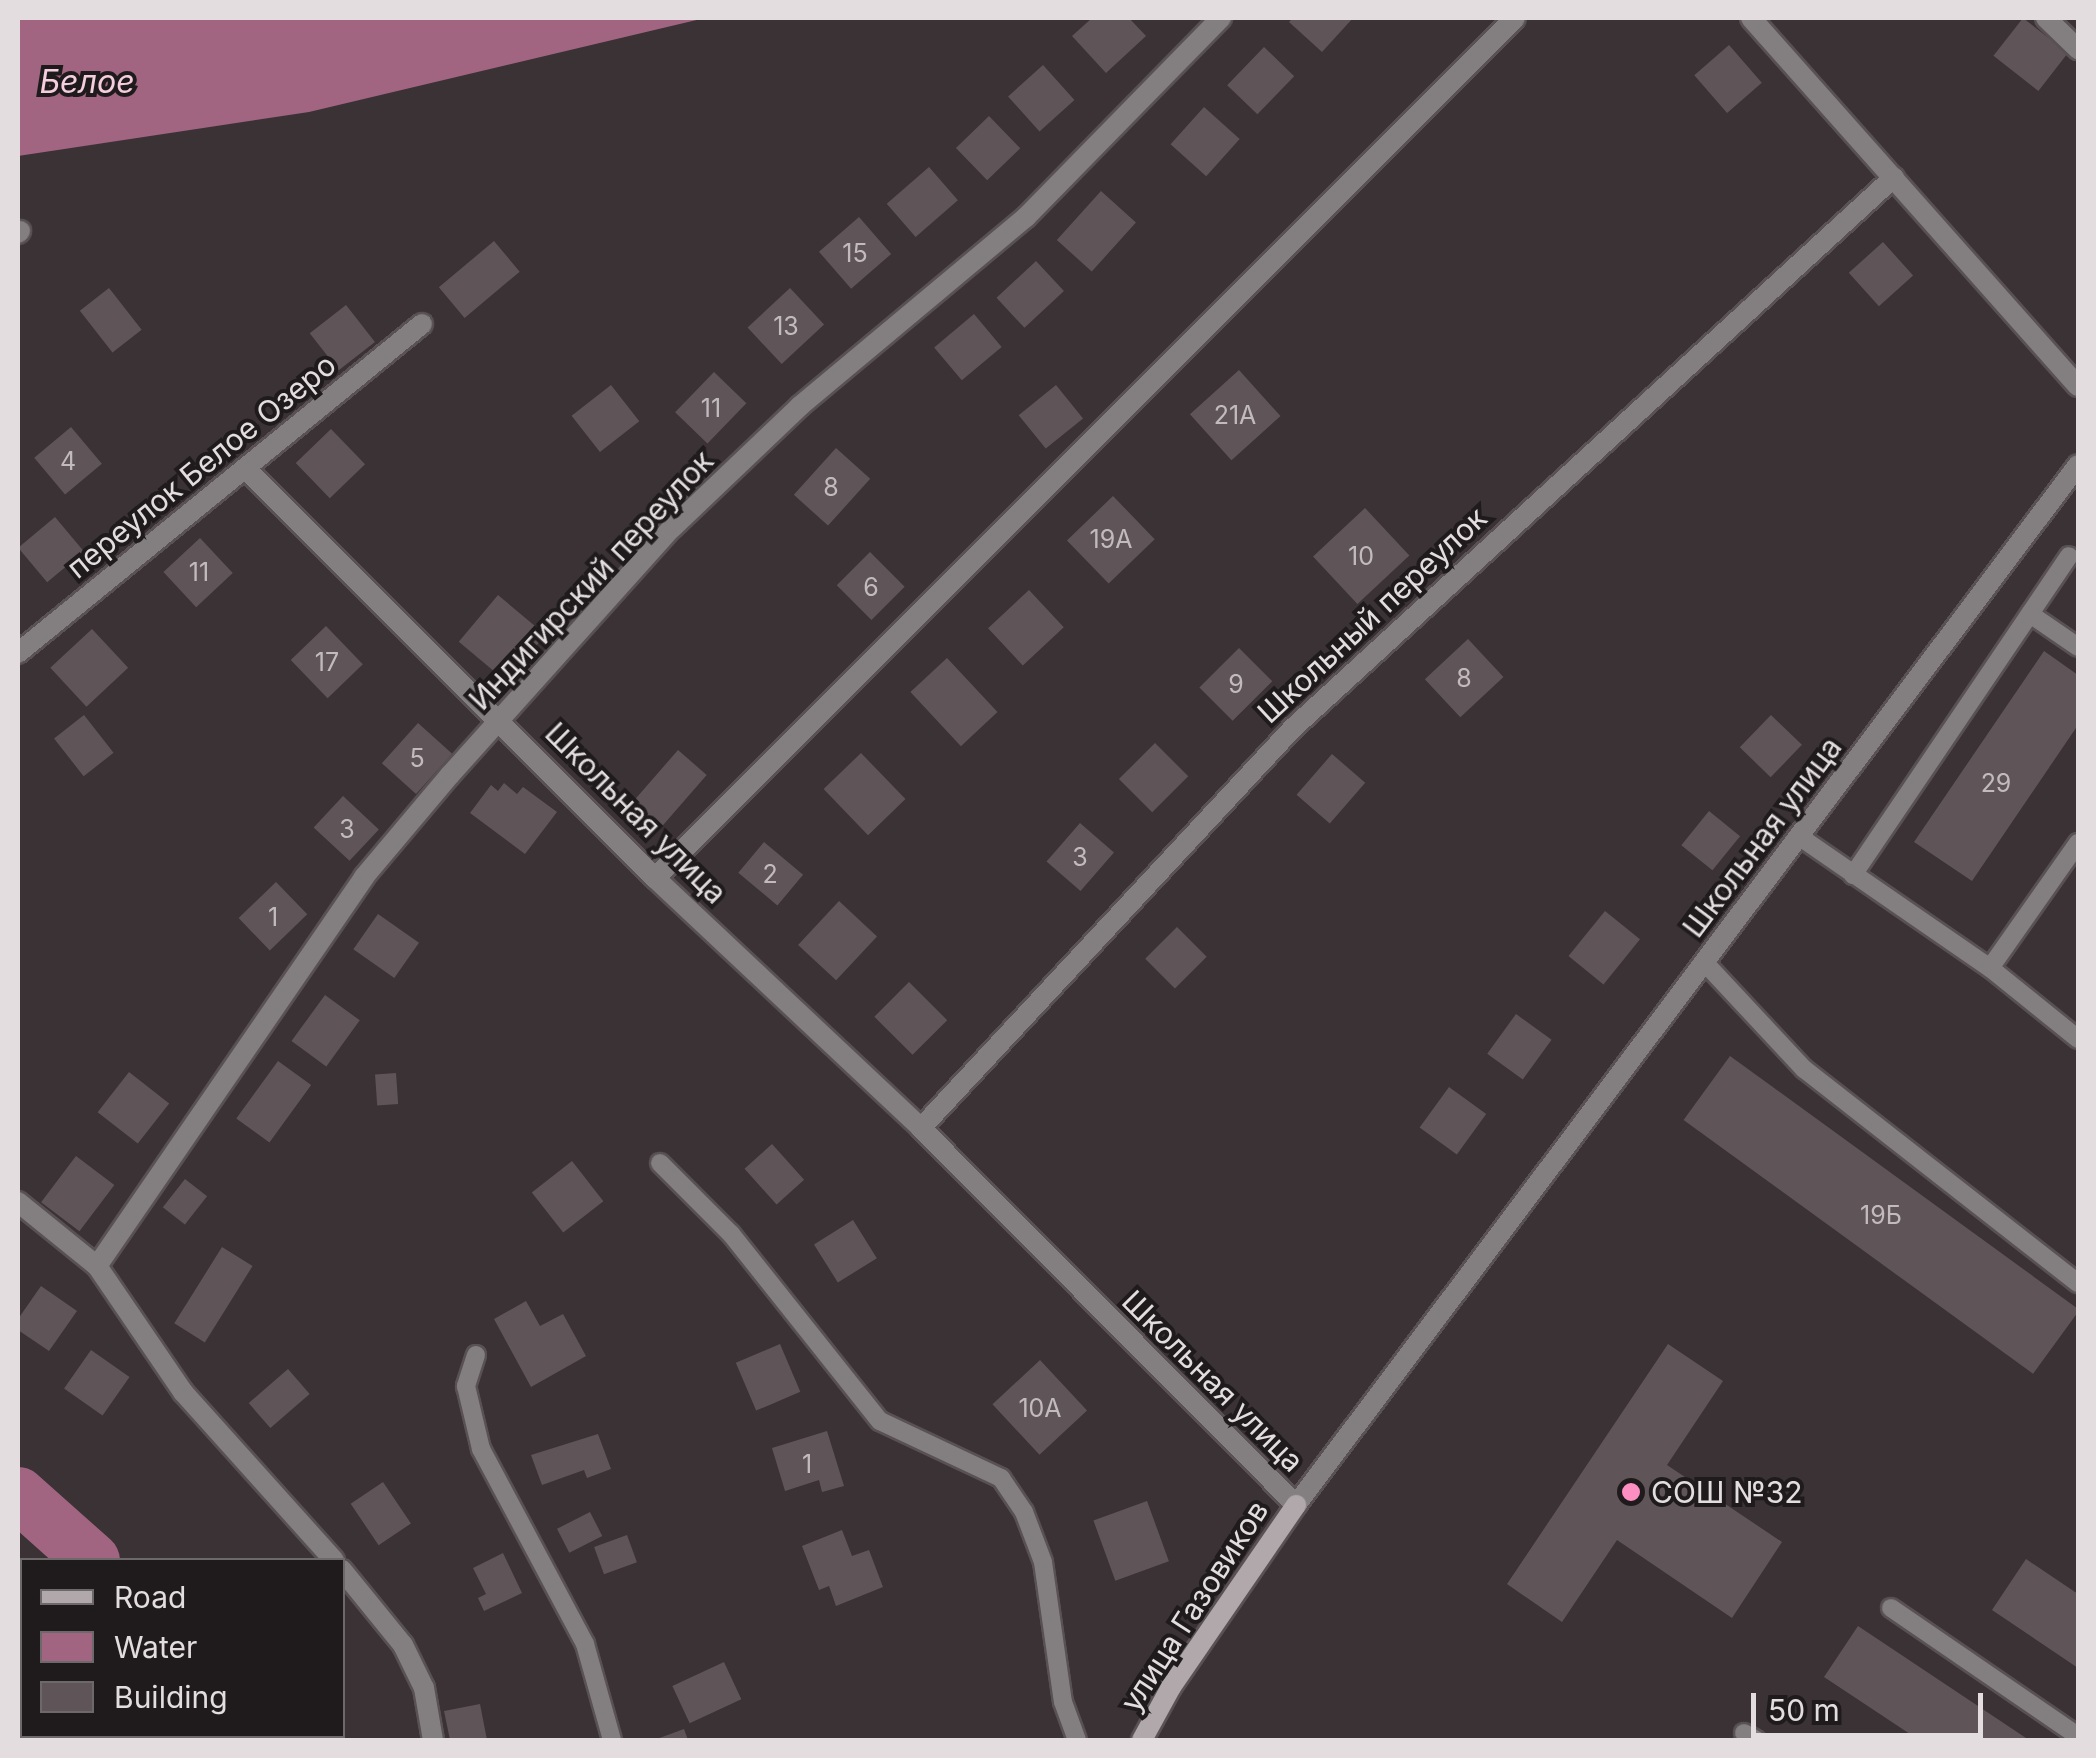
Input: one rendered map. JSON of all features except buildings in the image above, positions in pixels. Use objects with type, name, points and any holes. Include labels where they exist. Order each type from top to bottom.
[{"type":"street","name":"Индигирский переулок","points":[[97,1266],[364,877],[672,528],[800,406],[1026,217],[1221,18]]},
{"type":"street","points":[[655,878],[1515,18]]},
{"type":"street","points":[[1751,18],[2078,386]]},
{"type":"street","points":[[2046,18],[2078,50]]},
{"type":"street","name":"Школьный переулок","points":[[921,1128],[1292,728],[1894,178]]},
{"type":"street","name":"переулок Белое Озеро","points":[[18,653],[422,324]]},
{"type":"street","name":"Школьная улица","points":[[247,470],[502,720],[655,878],[921,1128],[1296,1505],[2078,465]]},
{"type":"street","points":[[18,1202],[97,1266],[183,1392],[332,1558]]},
{"type":"street","name":"улица Газовиков","points":[[1142,1740],[1171,1687],[1296,1505]]},
{"type":"street","points":[[345,1574],[403,1644],[424,1688],[432,1740]]},
{"type":"lane","points":[[1853,874],[2069,556]]},
{"type":"lane","points":[[2030,614],[2078,647]]},
{"type":"lane","points":[[1800,837],[1990,968],[2078,1039]]},
{"type":"lane","points":[[1990,968],[2078,843]]},
{"type":"lane","points":[[1706,964],[1804,1069],[2078,1283]]},
{"type":"lane","points":[[660,1163],[731,1234],[880,1420],[1001,1478],[1024,1512],[1043,1562],[1063,1702],[1077,1740]]},
{"type":"lane","points":[[476,1355],[466,1386],[481,1449],[585,1644],[612,1740]]},
{"type":"lane","points":[[1891,1608],[2078,1736]]},
{"type":"water","name":"Белое","points":[[18,18],[705,18],[309,112],[18,156]]},
{"type":"waterway","points":[[18,1494],[90,1558]]},
{"type":"place","name":"СОШ №32","points":[[1631,1492]]}]
